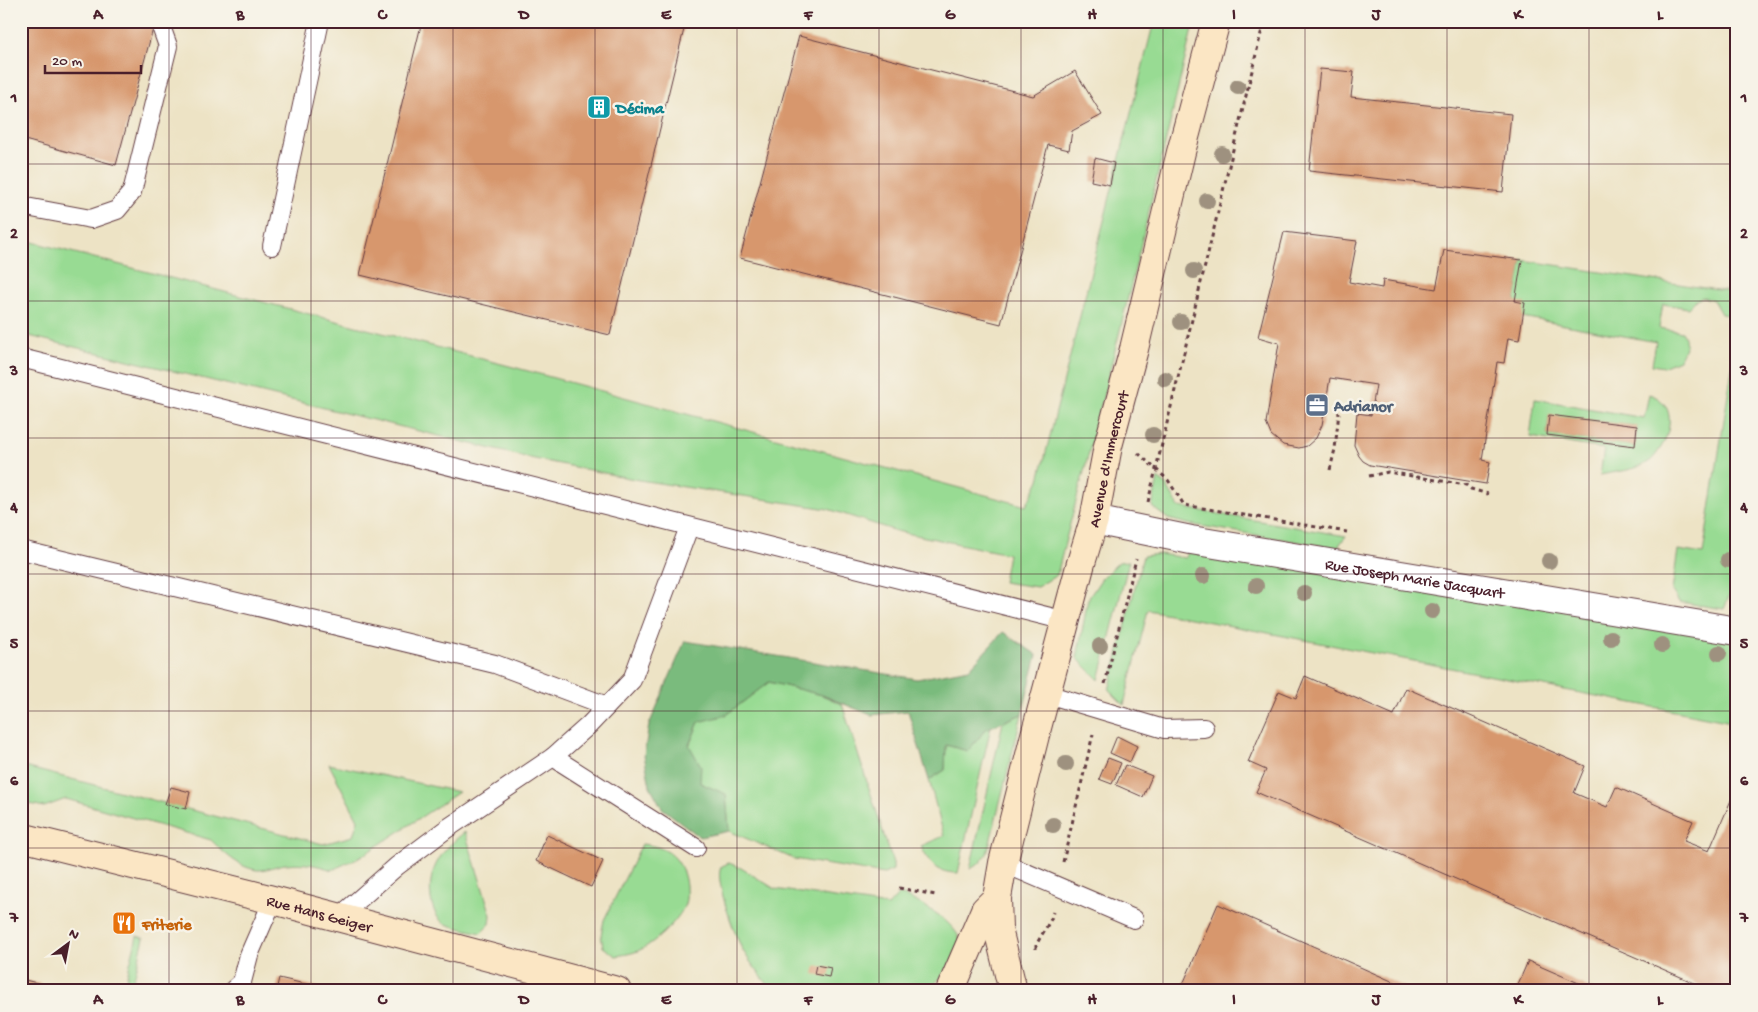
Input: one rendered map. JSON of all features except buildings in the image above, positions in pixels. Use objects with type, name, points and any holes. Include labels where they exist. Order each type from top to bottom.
[{"type":"main road","name":"Avenue d'Immercourt","points":[[1012,991],[998,929],[997,898],[1003,863],[1094,520],[1108,446],[1216,21]]},
{"type":"main road","name":"Rue Hans Geiger","points":[[21,837],[273,900],[616,991]]},
{"type":"main road","name":"Avenue d'Immercourt","points":[[950,991],[985,910],[997,898]]},
{"type":"street","name":"Rue Joseph Marie Jacquart","points":[[1094,520],[1191,540],[1737,631]]},
{"type":"lane","points":[[21,206],[92,219],[117,210],[132,192],[168,46],[159,21]]},
{"type":"lane","points":[[272,246],[320,21]]},
{"type":"lane","points":[[21,358],[1066,621]]},
{"type":"lane","points":[[338,918],[397,866],[445,830],[553,757],[590,724],[632,680],[689,527]]},
{"type":"lane","points":[[21,550],[495,664],[607,706]]},
{"type":"lane","points":[[1047,694],[1164,729],[1204,728]]},
{"type":"lane","points":[[553,757],[696,848]]},
{"type":"lane","points":[[1003,863],[1134,919]]},
{"type":"lane","points":[[232,991],[242,982],[249,955],[273,900]]},
{"type":"path","points":[[1264,21],[1156,469],[1168,480],[1184,505],[1346,532]]},
{"type":"path","points":[[1330,470],[1336,449],[1339,412]]},
{"type":"path","points":[[1369,476],[1388,472],[1466,485],[1471,489],[1488,494]]},
{"type":"path","points":[[1036,955],[1036,945],[1051,919],[1099,709],[1132,576],[1141,530]]},
{"type":"path","points":[[899,888],[936,895]]},
{"type":"green space","points":[[1154,21],[1194,21],[1121,327],[1057,575],[1037,587],[1003,582],[1008,554],[896,531],[828,509],[639,480],[525,457],[21,334],[21,239],[517,368],[1026,506],[1039,480]]},
{"type":"green space","points":[[1522,260],[1737,293],[1737,316],[1721,314],[1713,300],[1703,297],[1696,300],[1688,308],[1663,304],[1659,328],[1682,332],[1685,346],[1679,360],[1663,367],[1652,365],[1656,342],[1522,317],[1515,301]]},
{"type":"green space","points":[[1737,337],[1737,577],[1724,609],[1679,602],[1672,591],[1678,550],[1703,554]]},
{"type":"green space","points":[[1649,394],[1664,403],[1669,417],[1669,425],[1660,449],[1650,461],[1639,467],[1600,475],[1604,449],[1530,437],[1535,399],[1644,418]],"holes":[[[1549,416],[1637,426],[1635,446],[1547,435]]]},
{"type":"green space","points":[[1158,478],[1166,485],[1179,507],[1346,536],[1337,548],[1188,524],[1168,519],[1152,507]]},
{"type":"green space","points":[[1191,540],[1737,631],[1737,723],[1148,610],[1124,705],[1109,690],[1143,556],[1160,554],[1186,558]]},
{"type":"green space","points":[[1129,561],[1099,680],[1077,658],[1088,599],[1102,578],[1119,562]]},
{"type":"green space","points":[[1003,632],[1037,655],[1022,714],[986,729],[968,751],[946,745],[945,770],[929,780],[908,711],[871,715],[822,695],[769,682],[726,715],[699,722],[689,745],[701,766],[700,783],[726,794],[729,831],[700,837],[662,808],[650,786],[644,755],[649,725],[685,641],[917,679],[969,669]]},
{"type":"green space","points":[[769,682],[822,695],[842,704],[893,863],[893,870],[884,874],[794,859],[729,831],[726,795],[700,783],[689,746],[699,722],[726,715]]},
{"type":"green space","points":[[1022,714],[987,854],[979,864],[970,869],[1003,722]]},
{"type":"green space","points":[[991,726],[958,873],[944,871],[927,858],[921,846],[944,836],[929,780],[945,770],[946,745],[968,751],[986,729]]},
{"type":"green space","points":[[329,764],[459,792],[362,856],[332,870],[316,865],[292,863],[256,870],[235,861],[211,840],[66,799],[44,807],[21,802],[21,766],[323,844],[353,836],[358,820]]},
{"type":"green space","points":[[465,832],[491,915],[490,924],[481,933],[444,923],[435,912],[430,892],[433,872],[442,854]]},
{"type":"green space","points":[[642,844],[667,851],[677,861],[686,885],[686,902],[677,918],[657,939],[635,952],[616,956],[603,947],[601,935],[604,920]]},
{"type":"green space","points":[[729,863],[741,868],[775,889],[888,906],[899,894],[934,912],[957,933],[961,941],[943,975],[925,991],[773,991],[744,953],[730,918],[720,881],[722,866]]},
{"type":"green space","points":[[137,936],[144,938],[131,991],[123,991]]},
{"type":"place","name":"Décima","points":[[599,107]]},
{"type":"place","name":"Adrianor","points":[[1317,405]]},
{"type":"place","name":"Friterie","points":[[124,923]]}]
